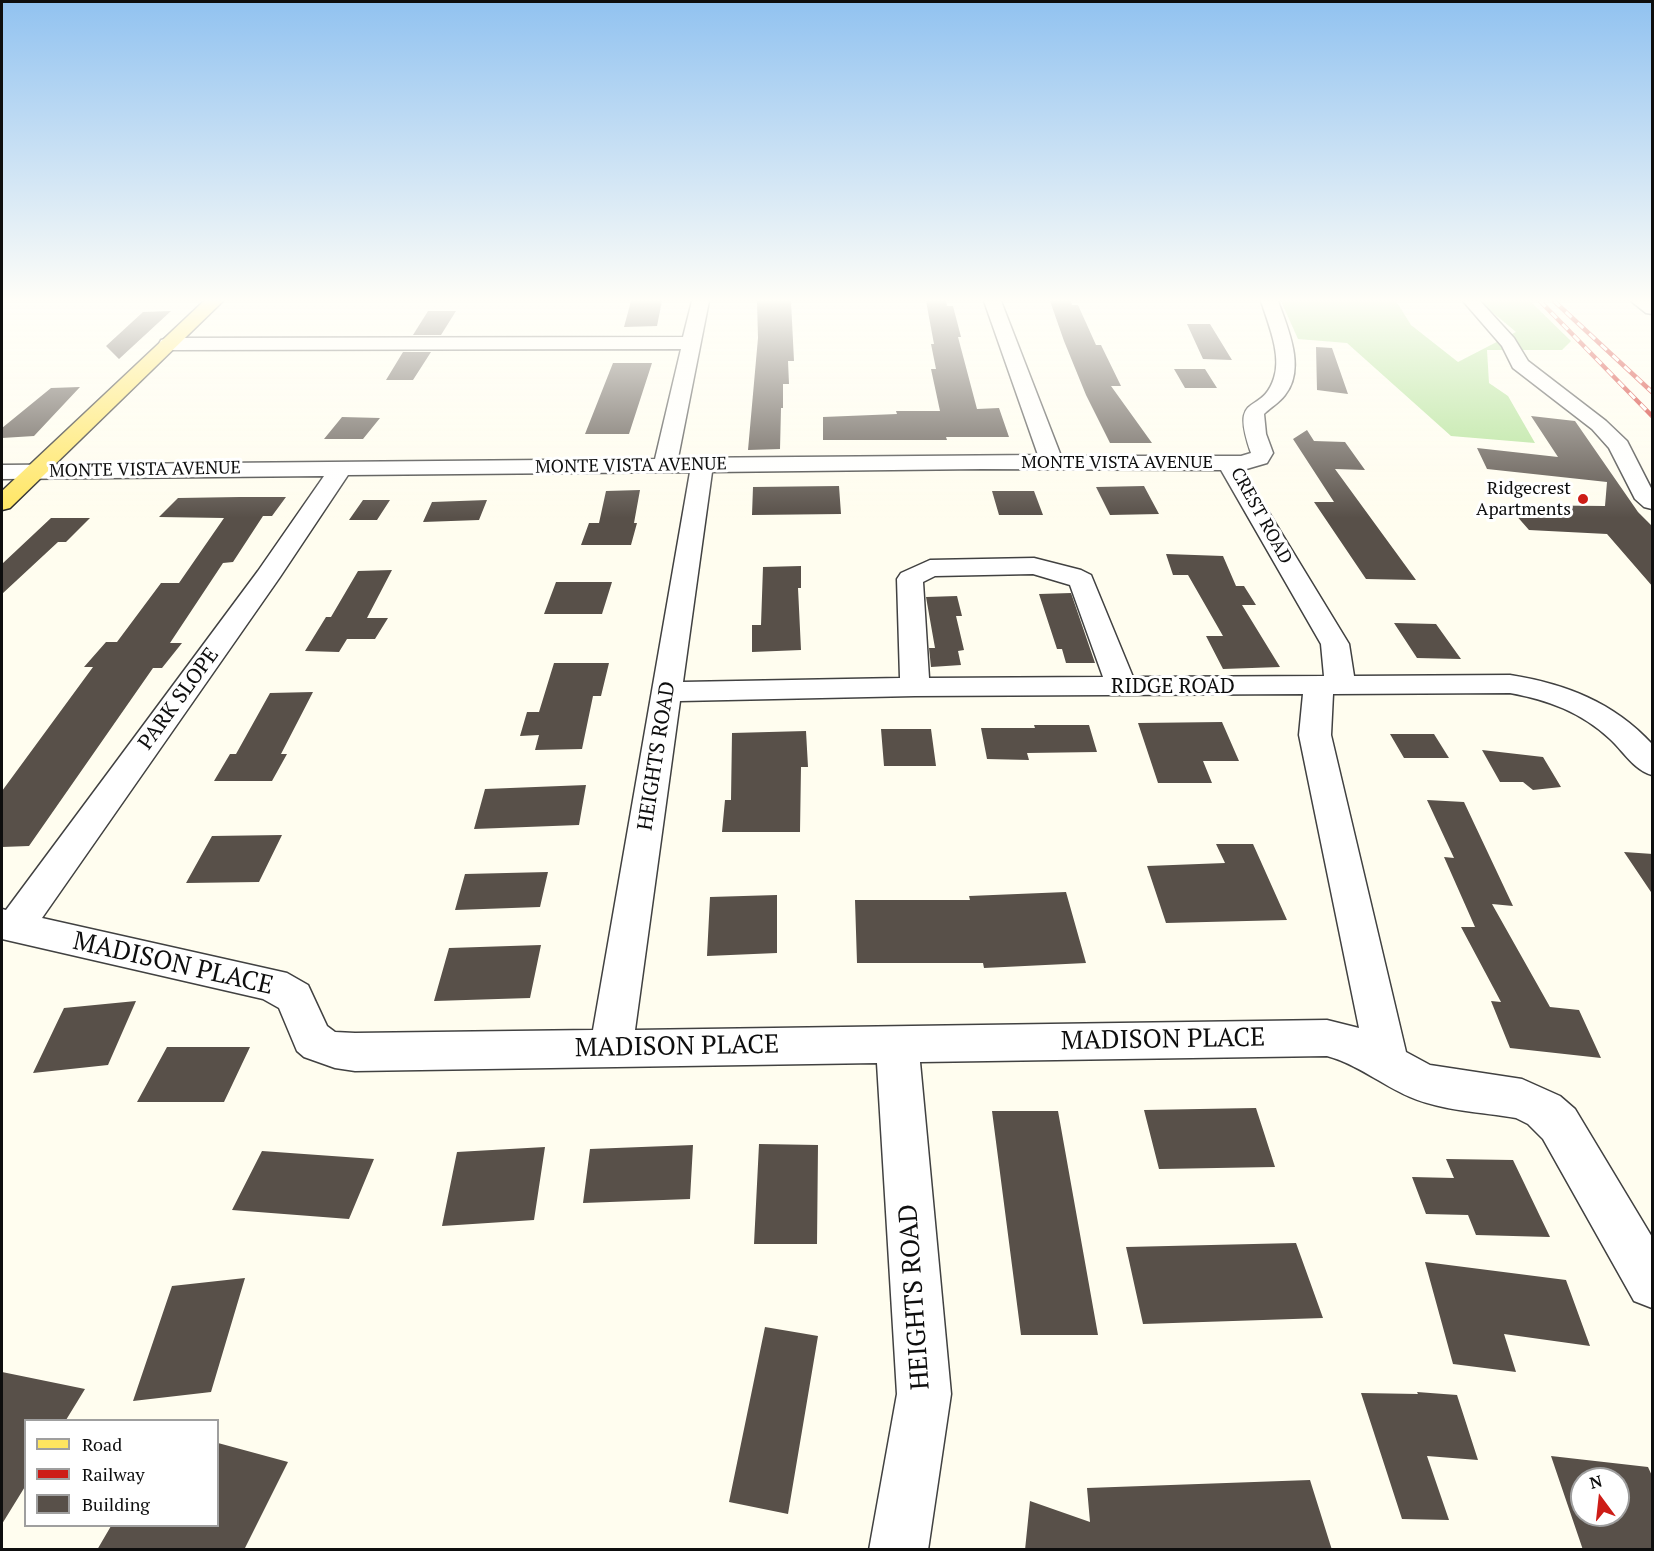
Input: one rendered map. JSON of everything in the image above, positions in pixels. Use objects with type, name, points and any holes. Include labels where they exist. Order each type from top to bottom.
[{"type":"main road","points":[[2,503],[137,373]]},
{"type":"street","points":[[665,465],[685,373]]},
{"type":"street","points":[[1019,373],[1052,462]]},
{"type":"street","name":"CREST ROAD","points":[[1228,463],[1243,463],[1259,458],[1262,453],[1252,429],[1254,414],[1274,394],[1285,373]]},
{"type":"street","points":[[1532,373],[1599,425],[1619,446],[1643,494],[1653,502]]},
{"type":"street","name":"MONTE VISTA AVENUE","points":[[2,472],[1052,462],[1228,463]]},
{"type":"street","name":"CREST ROAD","points":[[1228,463],[1335,644],[1329,686],[1315,735],[1387,1063]]},
{"type":"street","name":"HEIGHTS ROAD","points":[[611,1048],[702,465]]},
{"type":"street","name":"PARK SLOPE","points":[[8,926],[267,577],[341,468]]},
{"type":"street","points":[[915,687],[910,579],[930,568],[1034,566],[1051,569],[1082,581],[1122,687]]},
{"type":"street","name":"RIDGE ROAD","points":[[667,692],[915,687],[1510,684],[1533,687],[1561,695],[1587,706],[1627,734],[1653,764]]},
{"type":"street","name":"MADISON PLACE","points":[[8,926],[273,985],[294,997],[312,1038],[319,1044],[335,1050],[355,1052],[1327,1038],[1351,1044],[1424,1083],[1522,1099],[1544,1110],[1559,1124],[1653,1283]]},
{"type":"street","name":"HEIGHTS ROAD","points":[[897,1043],[924,1394],[898,1550]]},
{"type":"green space","points":[[1381,373],[1488,373],[1489,383],[1508,396],[1535,443],[1451,436]]},
{"type":"building","points":[[390,373],[417,373],[413,380],[386,380]]},
{"type":"building","points":[[609,373],[649,373],[629,434],[585,434]]},
{"type":"building","points":[[755,373],[789,373],[789,384],[783,384],[780,449],[748,450]]},
{"type":"building","points":[[932,373],[968,373],[977,409],[999,408],[1009,437],[946,437],[947,440],[823,440],[823,417],[897,414],[896,411],[940,411]]},
{"type":"building","points":[[1077,373],[1115,373],[1121,386],[1111,386],[1152,443],[1110,443]]},
{"type":"building","points":[[1177,373],[1208,373],[1217,388],[1185,388]]},
{"type":"building","points":[[1317,373],[1341,373],[1348,394],[1317,390]]},
{"type":"building","points":[[80,387],[34,436],[2,438],[2,428],[51,388]]},
{"type":"building","name":"Ridgecrest Apartments","points":[[1531,416],[1575,421],[1638,512],[1653,527],[1653,587],[1607,534],[1529,530],[1507,505],[1605,506],[1607,482],[1487,469],[1477,448],[1558,457]]},
{"type":"building","points":[[342,417],[380,418],[363,439],[324,439]]},
{"type":"building","points":[[1307,430],[1314,441],[1345,442],[1365,470],[1335,469],[1416,580],[1366,579],[1314,502],[1334,502],[1293,439]]},
{"type":"building","points":[[839,486],[841,514],[752,515],[753,487]]},
{"type":"building","points":[[1144,486],[1159,514],[1110,515],[1096,487]]},
{"type":"building","points":[[640,490],[634,523],[637,523],[631,545],[581,545],[589,523],[599,523],[606,491]]},
{"type":"building","points":[[992,491],[1034,491],[1043,515],[999,515]]},
{"type":"building","points":[[286,497],[272,516],[263,516],[233,562],[223,563],[170,643],[182,643],[162,668],[153,668],[29,846],[2,847],[2,791],[93,667],[84,667],[106,642],[117,642],[161,583],[179,583],[224,518],[159,517],[178,498]]},
{"type":"building","points":[[363,500],[390,500],[377,520],[349,520]]},
{"type":"building","points":[[487,500],[479,520],[423,522],[432,502]]},
{"type":"building","points":[[51,518],[90,518],[66,542],[58,542],[2,594],[2,564]]},
{"type":"building","points":[[1166,554],[1223,556],[1236,586],[1244,586],[1256,605],[1242,605],[1280,667],[1223,669],[1206,636],[1223,636],[1188,575],[1173,575]]},
{"type":"building","points":[[801,566],[801,588],[798,588],[801,650],[752,652],[752,625],[761,625],[763,567]]},
{"type":"building","points":[[392,570],[367,618],[388,618],[375,639],[347,639],[339,652],[305,651],[326,617],[331,617],[358,571]]},
{"type":"building","points":[[556,582],[612,582],[602,614],[544,614]]},
{"type":"building","points":[[1071,593],[1095,663],[1066,663],[1062,649],[1057,649],[1039,594]]},
{"type":"building","points":[[957,596],[962,616],[956,616],[964,650],[958,651],[961,665],[931,667],[929,648],[935,648],[926,597]]},
{"type":"building","points":[[1394,623],[1436,624],[1461,659],[1417,658]]},
{"type":"building","points":[[554,663],[609,663],[601,696],[593,696],[582,749],[535,750],[539,735],[520,736],[527,712],[539,712]]},
{"type":"building","points":[[313,692],[281,754],[287,754],[272,781],[214,781],[230,754],[236,754],[270,693]]},
{"type":"building","points":[[1222,722],[1239,761],[1203,761],[1212,783],[1158,783],[1138,723]]},
{"type":"building","points":[[1034,725],[1089,725],[1097,752],[1027,753],[1029,760],[987,759],[981,728],[1035,728]]},
{"type":"building","points":[[881,729],[931,729],[936,766],[884,766]]},
{"type":"building","points":[[806,731],[808,767],[801,767],[800,832],[722,832],[725,800],[731,800],[732,733]]},
{"type":"building","points":[[1390,734],[1434,734],[1449,758],[1404,758]]},
{"type":"building","points":[[1482,750],[1543,757],[1561,787],[1533,790],[1523,782],[1500,782]]},
{"type":"building","points":[[586,785],[579,825],[474,829],[485,789]]},
{"type":"building","points":[[1427,800],[1464,802],[1513,906],[1492,904],[1550,1007],[1579,1010],[1601,1058],[1510,1048],[1491,1001],[1501,1002],[1461,927],[1475,927],[1444,857],[1454,858]]},
{"type":"building","points":[[282,835],[259,882],[186,883],[212,836]]},
{"type":"building","points":[[1216,844],[1253,844],[1287,920],[1166,923],[1147,866],[1225,863]]},
{"type":"building","points":[[1624,852],[1653,854],[1653,895]]},
{"type":"building","points":[[548,872],[540,907],[455,910],[465,874]]},
{"type":"building","points":[[1066,892],[1086,963],[984,968],[983,963],[857,963],[855,900],[970,900],[969,896]]},
{"type":"building","points":[[777,895],[777,953],[707,956],[710,897]]},
{"type":"building","points":[[541,945],[530,998],[434,1001],[449,948]]},
{"type":"building","points":[[136,1001],[108,1065],[33,1073],[64,1008]]},
{"type":"building","points":[[167,1047],[250,1047],[224,1102],[137,1102]]},
{"type":"building","points":[[1256,1108],[1275,1167],[1159,1169],[1144,1110]]},
{"type":"building","points":[[992,1111],[1058,1111],[1098,1335],[1021,1335]]},
{"type":"building","points":[[759,1144],[818,1145],[817,1244],[754,1244]]},
{"type":"building","points":[[693,1145],[690,1199],[583,1203],[590,1149]]},
{"type":"building","points":[[545,1147],[534,1220],[442,1226],[457,1152]]},
{"type":"building","points":[[262,1151],[374,1159],[349,1219],[232,1210]]},
{"type":"building","points":[[1446,1159],[1513,1160],[1550,1237],[1476,1235],[1468,1215],[1426,1214],[1412,1177],[1454,1178]]},
{"type":"building","points":[[1296,1243],[1323,1318],[1143,1324],[1126,1247]]},
{"type":"building","points":[[1425,1262],[1566,1280],[1590,1346],[1504,1334],[1516,1372],[1453,1364]]},
{"type":"building","points":[[245,1278],[211,1392],[133,1401],[172,1286]]},
{"type":"building","points":[[765,1327],[818,1336],[788,1514],[729,1502]]},
{"type":"building","points":[[2,1372],[85,1389],[67,1419],[24,1419],[24,1488],[2,1524]]},
{"type":"building","points":[[1417,1392],[1457,1395],[1478,1460],[1427,1456],[1449,1520],[1402,1519],[1361,1393],[1418,1394]]},
{"type":"building","points":[[219,1443],[288,1462],[244,1550],[97,1550],[110,1527],[219,1527]]},
{"type":"building","points":[[1551,1456],[1648,1467],[1653,1478],[1653,1550],[1583,1550],[1575,1527],[1630,1527],[1630,1467],[1570,1467],[1570,1512]]},
{"type":"building","points":[[1310,1480],[1332,1550],[1025,1550],[1030,1501],[1090,1522],[1087,1488]]},
{"type":"railway","points":[[1610,373],[1652,416]]},
{"type":"railway","points":[[1632,373],[1652,392]]},
{"type":"place","name":"Ridgecrest Apartments","points":[[1583,499]]}]
